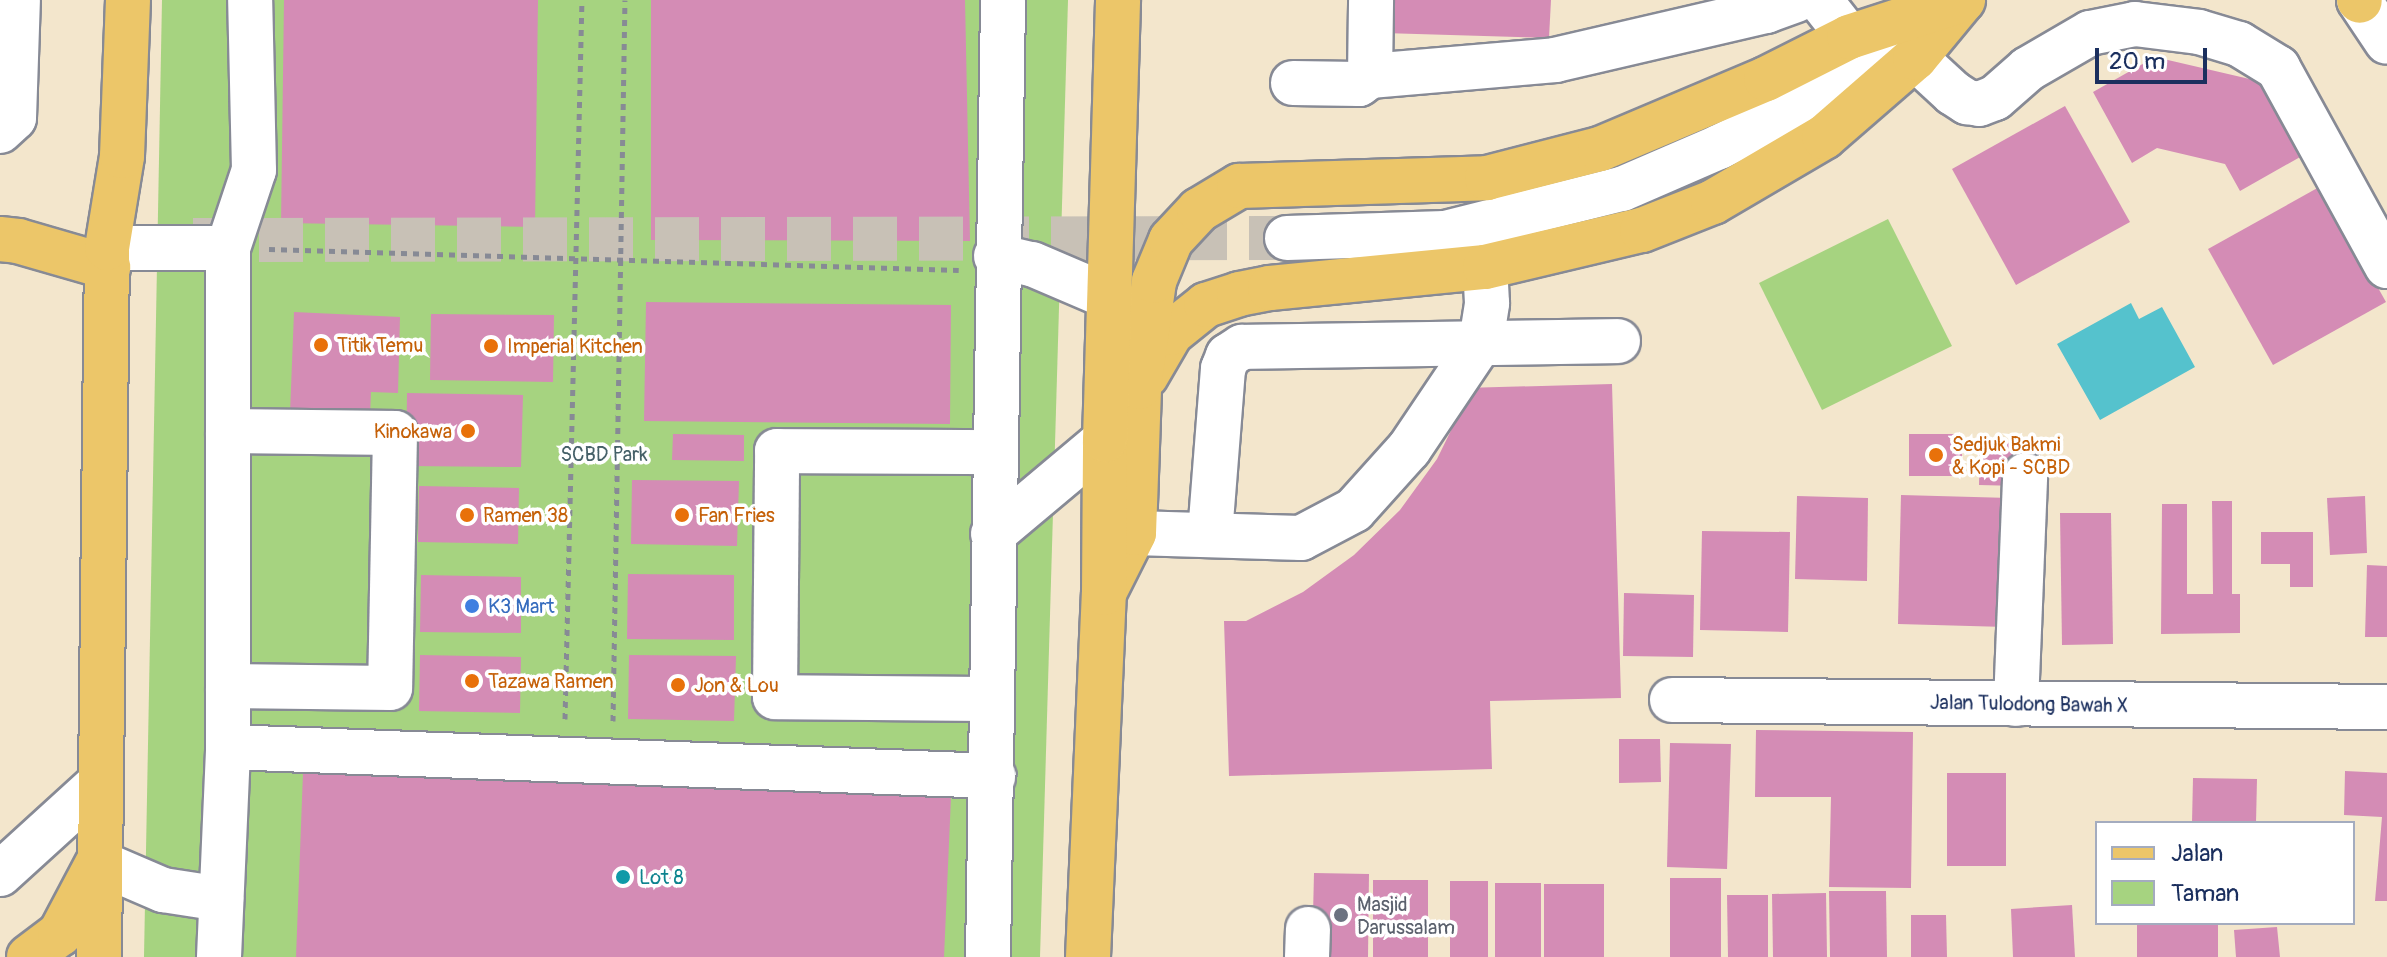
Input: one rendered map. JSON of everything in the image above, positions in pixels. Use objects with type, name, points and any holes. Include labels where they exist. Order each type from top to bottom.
[{"type":"main road","points":[[99,957],[107,257],[122,156],[128,0]]},
{"type":"main road","points":[[1088,957],[1104,593],[1105,440],[1118,0]]},
{"type":"main road","points":[[1104,593],[1134,533],[1139,387],[1154,281],[1171,240],[1199,210],[1239,186],[1487,178],[1600,149],[1766,79],[1884,48],[1963,0]]},
{"type":"main road","points":[[1139,387],[1171,333],[1206,305],[1270,288],[1485,267],[1642,230],[1713,202],[1824,137],[1884,48],[1963,0]]},
{"type":"main road","points":[[0,239],[107,257]]},
{"type":"main road","points":[[29,957],[60,934],[100,861]]},
{"type":"street","points":[[0,131],[14,118],[18,0]]},
{"type":"street","points":[[219,957],[228,747],[228,248],[254,170],[250,0]]},
{"type":"street","points":[[988,957],[993,776],[996,256],[1003,0]]},
{"type":"street","points":[[1370,76],[1371,0]]},
{"type":"street","points":[[1293,75],[1359,68],[1370,76],[1555,60],[1766,11],[1796,0]]},
{"type":"street","points":[[1820,0],[1884,48],[1967,102],[1979,104],[1995,98],[2028,69],[2090,33],[2135,24],[2199,32],[2239,44],[2278,68],[2387,266]]},
{"type":"street","points":[[2359,0],[2387,42]]},
{"type":"street","points":[[1287,238],[1445,233],[1622,189],[1719,147],[1849,83],[1884,48]]},
{"type":"street","points":[[107,257],[228,248]]},
{"type":"street","points":[[996,256],[1032,264],[1109,297]]},
{"type":"street","points":[[1134,533],[1301,538],[1354,510],[1409,449],[1481,342],[1487,303],[1485,267]]},
{"type":"street","points":[[1210,534],[1223,369],[1228,356],[1242,347],[1618,341]]},
{"type":"street","points":[[228,431],[395,433],[390,688],[228,686]]},
{"type":"street","points":[[993,534],[1105,440]]},
{"type":"street","points":[[992,699],[775,697],[777,451],[994,452]]},
{"type":"street","points":[[2016,704],[2025,475]]},
{"type":"street","name":"Jalan Tulodong Bawah X","points":[[1672,700],[2387,707]]},
{"type":"street","points":[[228,747],[993,776]]},
{"type":"street","points":[[0,874],[100,783]]},
{"type":"street","points":[[100,861],[163,890],[221,899]]},
{"type":"path","points":[[564,760],[582,0]]},
{"type":"path","points":[[613,761],[625,0]]},
{"type":"path","points":[[228,248],[622,263],[967,271],[996,256]]},
{"type":"green space","name":"SCBD Park","points":[[162,0],[1068,0],[1040,957],[144,957]]},
{"type":"green space","points":[[1888,219],[1952,346],[1822,410],[1759,283]]},
{"type":"water","points":[[2131,303],[2139,319],[2162,307],[2195,367],[2100,420],[2057,344]]},
{"type":"building","points":[[284,0],[538,0],[535,227],[281,223]]},
{"type":"building","points":[[651,0],[965,0],[970,241],[651,240]]},
{"type":"building","points":[[1385,0],[1551,0],[1549,38],[1383,33]]},
{"type":"building","points":[[2155,57],[2271,84],[2309,152],[2240,191],[2225,164],[2157,148],[2132,163],[2093,92]]},
{"type":"building","points":[[2065,106],[2130,222],[2016,285],[1952,169]]},
{"type":"building","points":[[2321,186],[2386,302],[2273,365],[2208,249]]},
{"type":"building","points":[[646,302],[951,305],[950,424],[644,421]]},
{"type":"building","points":[[294,312],[400,317],[398,393],[371,392],[370,416],[290,413]]},
{"type":"building","points":[[431,314],[554,315],[553,382],[430,380]]},
{"type":"building","points":[[1612,384],[1621,698],[1490,701],[1492,769],[1229,776],[1224,621],[1246,621],[1303,592],[1354,555],[1400,510],[1437,459],[1465,402],[1464,388]]},
{"type":"building","points":[[407,393],[523,395],[521,467],[406,466]]},
{"type":"building","points":[[673,434],[744,435],[744,461],[672,460]]},
{"type":"building","name":"Sedjuk Bakmi & Kopi - SCBD","points":[[1909,434],[1962,434],[1962,476],[1909,476]]},
{"type":"building","points":[[1980,442],[2020,443],[2019,486],[1979,485]]},
{"type":"building","points":[[632,480],[739,481],[737,546],[631,544]]},
{"type":"building","points":[[419,486],[519,488],[518,544],[418,542]]},
{"type":"building","points":[[1901,495],[2010,498],[2006,627],[1898,624]]},
{"type":"building","points":[[1797,496],[1868,498],[1867,581],[1795,579]]},
{"type":"building","points":[[2365,496],[2367,553],[2330,555],[2327,498]]},
{"type":"building","points":[[2212,501],[2232,501],[2232,594],[2240,594],[2240,633],[2161,634],[2162,504],[2187,504],[2187,594],[2213,594]]},
{"type":"building","points":[[2060,513],[2111,513],[2113,644],[2062,645]]},
{"type":"building","points":[[1702,531],[1790,532],[1788,632],[1700,630]]},
{"type":"building","points":[[2261,532],[2313,532],[2313,587],[2290,587],[2290,564],[2261,564]]},
{"type":"building","points":[[2367,565],[2387,566],[2387,637],[2365,637]]},
{"type":"building","points":[[628,574],[734,575],[734,640],[627,639]]},
{"type":"building","points":[[421,575],[521,577],[521,633],[420,632]]},
{"type":"building","points":[[1624,593],[1694,595],[1693,657],[1623,656]]},
{"type":"building","points":[[420,655],[521,657],[520,713],[419,711]]},
{"type":"building","points":[[629,655],[736,656],[734,721],[628,719]]},
{"type":"building","points":[[1756,730],[1913,732],[1911,888],[1829,887],[1831,797],[1755,797]]},
{"type":"building","points":[[1619,739],[1660,739],[1661,782],[1619,783]]},
{"type":"building","points":[[1670,743],[1731,744],[1727,869],[1667,867]]},
{"type":"building","points":[[2345,771],[2387,773],[2387,901],[2375,901],[2382,817],[2344,815]]},
{"type":"building","name":"Lot 8","points":[[303,773],[951,797],[944,957],[296,957]]},
{"type":"building","points":[[1947,773],[2006,773],[2006,866],[1947,866]]},
{"type":"building","points":[[2193,778],[2257,779],[2256,821],[2192,821]]},
{"type":"building","name":"Masjid Darussalam","points":[[1314,873],[1369,874],[1368,957],[1312,957]]},
{"type":"building","points":[[1670,878],[1721,878],[1721,957],[1670,957]]},
{"type":"building","points":[[1373,880],[1428,880],[1428,957],[1373,957]]},
{"type":"building","points":[[1450,881],[1488,881],[1488,957],[1450,957]]},
{"type":"building","points":[[1495,883],[1541,883],[1541,957],[1495,957]]},
{"type":"building","points":[[1544,884],[1604,884],[1604,957],[1544,957]]},
{"type":"building","points":[[1829,891],[1886,891],[1887,957],[1830,957]]},
{"type":"building","points":[[1826,893],[1827,957],[1773,957],[1772,894]]},
{"type":"building","points":[[1727,895],[1768,895],[1768,957],[1728,957]]},
{"type":"building","points":[[2072,905],[2075,957],[2013,957],[2011,909]]},
{"type":"building","points":[[1911,915],[1946,915],[1947,957],[1911,957]]},
{"type":"building","points":[[2137,925],[2218,925],[2218,957],[2137,957]]},
{"type":"building","points":[[2277,927],[2280,957],[2236,957],[2234,930]]},
{"type":"tunnel","points":[[193,240],[1287,238]]},
{"type":"place","name":"Titik Temu","points":[[321,345]]},
{"type":"place","name":"Imperial Kitchen","points":[[491,346]]},
{"type":"place","name":"Kinokawa","points":[[468,431]]},
{"type":"place","name":"Sedjuk Bakmi & Kopi - SCBD","points":[[1936,455]]},
{"type":"place","name":"Ramen 38","points":[[467,515]]},
{"type":"place","name":"Fan Fries","points":[[682,515]]},
{"type":"place","name":"K3 Mart","points":[[472,606]]},
{"type":"place","name":"Tazawa Ramen","points":[[472,681]]},
{"type":"place","name":"Jon & Lou","points":[[678,685]]},
{"type":"place","name":"Lot 8","points":[[623,877]]},
{"type":"place","name":"Masjid Darussalam","points":[[1341,915]]}]
